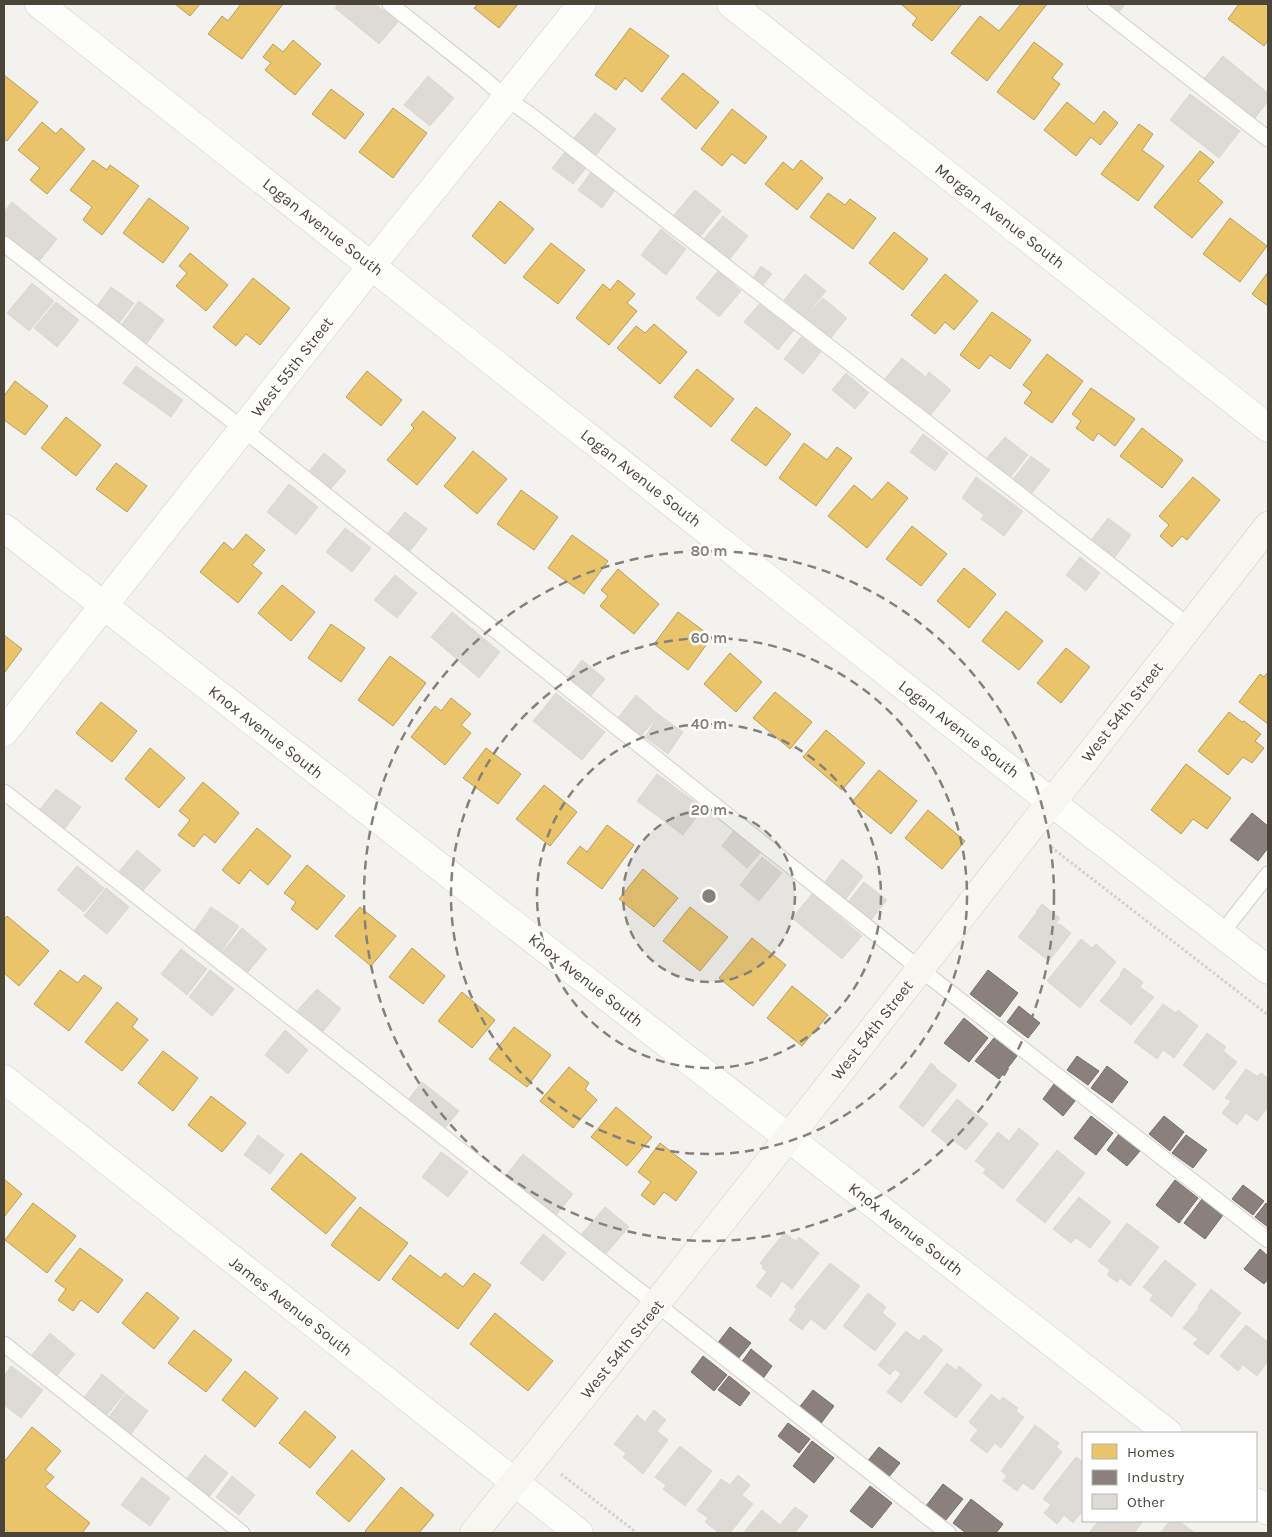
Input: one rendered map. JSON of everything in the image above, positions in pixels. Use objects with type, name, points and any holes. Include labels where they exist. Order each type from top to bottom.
[{"type":"street","name":"Logan Avenue South","points":[[39,4],[1051,802],[1268,970]]},
{"type":"street","name":"West 55th Street","points":[[4,732],[372,265],[582,4]]},
{"type":"street","name":"Morgan Avenue South","points":[[731,4],[1268,428]]},
{"type":"street","name":"West 54th Street","points":[[474,1533],[788,1138],[1268,526]]},
{"type":"street","name":"Knox Avenue South","points":[[4,528],[1167,1432]]},
{"type":"street","name":"James Avenue South","points":[[4,1079],[579,1533]]},
{"type":"street","points":[[1257,1503],[1268,1511]]},
{"type":"lane","points":[[390,4],[506,98],[1189,626]]},
{"type":"lane","points":[[1096,4],[1268,140]]},
{"type":"lane","points":[[4,244],[243,429],[920,969],[1268,1240]]},
{"type":"lane","points":[[4,792],[948,1533]]},
{"type":"lane","points":[[1221,934],[1268,874]]},
{"type":"lane","points":[[4,1344],[242,1533]]},
{"type":"path","points":[[1047,844],[1268,1015]]},
{"type":"path","points":[[561,1474],[637,1533]]},
{"type":"building: Homes","points":[[175,4],[200,4],[190,16]]},
{"type":"building: Homes","points":[[241,4],[283,4],[242,59],[208,34],[222,16],[228,21]]},
{"type":"building: Homes","points":[[478,4],[518,4],[499,28],[474,8]]},
{"type":"building: Homes","points":[[901,4],[962,4],[932,41],[912,25],[917,18]]},
{"type":"building: Homes","points":[[1021,4],[1047,4],[987,81],[951,53],[980,16],[999,31]]},
{"type":"building: Homes","points":[[1239,4],[1268,4],[1268,40],[1264,46],[1228,19]]},
{"type":"building: Homes","points":[[630,28],[669,56],[642,92],[625,78],[616,90],[595,75]]},
{"type":"building: Homes","points":[[293,40],[321,64],[295,95],[265,70],[271,63],[263,57],[273,44],[283,52]]},
{"type":"building: Homes","points":[[1034,42],[1063,64],[1052,78],[1060,84],[1034,120],[997,92]]},
{"type":"building: Homes","points":[[683,73],[719,102],[696,129],[661,99]]},
{"type":"building: Homes","points":[[4,75],[38,102],[7,141],[4,139]]},
{"type":"building: Homes","points":[[331,89],[364,114],[345,139],[312,114]]},
{"type":"building: Homes","points":[[1067,102],[1094,124],[1104,111],[1118,123],[1100,145],[1091,137],[1076,156],[1044,130]]},
{"type":"building: Homes","points":[[393,108],[427,133],[393,178],[359,152]]},
{"type":"building: Homes","points":[[732,109],[767,137],[745,164],[732,154],[722,166],[701,149]]},
{"type":"building: Homes","points":[[42,122],[56,134],[61,128],[85,149],[47,194],[30,180],[40,168],[18,150]]},
{"type":"building: Homes","points":[[1139,124],[1153,134],[1142,150],[1164,166],[1138,201],[1101,174]]},
{"type":"building: Homes","points":[[1200,151],[1214,162],[1198,181],[1223,202],[1192,238],[1154,207]]},
{"type":"building: Homes","points":[[93,160],[107,170],[110,165],[139,186],[102,235],[83,220],[92,207],[70,190]]},
{"type":"building: Homes","points":[[801,160],[823,178],[797,210],[765,184],[783,162],[793,170]]},
{"type":"building: Homes","points":[[828,193],[845,205],[850,199],[876,218],[853,249],[810,217]]},
{"type":"building: Homes","points":[[149,198],[189,228],[163,263],[123,233]]},
{"type":"building: Homes","points":[[500,201],[534,229],[505,264],[472,236]]},
{"type":"building: Homes","points":[[1230,218],[1267,246],[1240,282],[1203,254]]},
{"type":"building: Homes","points":[[894,232],[928,259],[903,290],[869,263]]},
{"type":"building: Homes","points":[[551,243],[585,270],[558,304],[523,277]]},
{"type":"building: Homes","points":[[190,253],[228,285],[206,311],[176,286],[187,273],[179,266]]},
{"type":"building: Homes","points":[[1268,272],[1268,306],[1252,294]]},
{"type":"building: Homes","points":[[945,274],[978,301],[954,330],[945,322],[935,334],[911,315]]},
{"type":"building: Homes","points":[[253,278],[290,308],[260,345],[246,334],[236,346],[213,327]]},
{"type":"building: Homes","points":[[618,280],[635,294],[627,303],[637,311],[609,345],[576,318],[603,284],[610,290]]},
{"type":"building: Homes","points":[[992,312],[1031,340],[1010,369],[990,355],[979,369],[960,355]]},
{"type":"building: Homes","points":[[654,324],[687,352],[660,384],[617,348],[636,326],[645,333]]},
{"type":"building: Homes","points":[[1047,354],[1083,381],[1052,423],[1024,403],[1032,392],[1023,385]]},
{"type":"building: Homes","points":[[697,369],[734,399],[711,427],[674,397]]},
{"type":"building: Homes","points":[[367,371],[402,400],[381,426],[346,397]]},
{"type":"building: Homes","points":[[15,381],[48,406],[25,435],[4,420],[4,396]]},
{"type":"building: Homes","points":[[1091,388],[1135,419],[1115,446],[1098,433],[1093,441],[1076,428],[1081,421],[1072,414]]},
{"type":"building: Homes","points":[[756,407],[791,434],[766,466],[731,440]]},
{"type":"building: Homes","points":[[423,411],[456,438],[417,485],[387,460],[414,428],[411,425]]},
{"type":"building: Homes","points":[[66,417],[101,445],[76,476],[41,448]]},
{"type":"building: Homes","points":[[1142,428],[1183,460],[1162,488],[1120,456]]},
{"type":"building: Homes","points":[[804,443],[827,460],[837,447],[852,458],[816,506],[779,478]]},
{"type":"building: Homes","points":[[473,451],[507,479],[477,514],[444,486]]},
{"type":"building: Homes","points":[[116,463],[147,486],[127,512],[96,489]]},
{"type":"building: Homes","points":[[1193,477],[1220,500],[1187,540],[1182,536],[1172,547],[1160,536],[1169,525],[1159,516]]},
{"type":"building: Homes","points":[[888,482],[908,498],[867,548],[828,516],[854,485],[872,500]]},
{"type":"building: Homes","points":[[521,490],[558,517],[534,550],[497,524]]},
{"type":"building: Homes","points":[[912,526],[947,554],[921,586],[886,559]]},
{"type":"building: Homes","points":[[246,534],[265,550],[252,565],[262,573],[238,603],[200,572],[224,542],[233,550]]},
{"type":"building: Homes","points":[[572,535],[608,561],[584,594],[548,568]]},
{"type":"building: Homes","points":[[964,568],[996,594],[969,628],[937,601]]},
{"type":"building: Homes","points":[[618,569],[659,604],[634,634],[600,606],[608,596],[601,590]]},
{"type":"building: Homes","points":[[282,585],[315,612],[291,641],[258,613]]},
{"type":"building: Homes","points":[[1006,611],[1043,641],[1019,670],[982,641]]},
{"type":"building: Homes","points":[[678,612],[712,637],[688,670],[654,644]]},
{"type":"building: Homes","points":[[331,624],[365,648],[341,682],[308,658]]},
{"type":"building: Homes","points":[[4,635],[22,649],[4,673]]},
{"type":"building: Homes","points":[[1066,648],[1090,667],[1061,703],[1037,683]]},
{"type":"building: Homes","points":[[730,653],[762,682],[736,712],[704,684]]},
{"type":"building: Homes","points":[[390,656],[426,683],[393,726],[358,700]]},
{"type":"building: Homes","points":[[1268,672],[1268,724],[1239,702],[1260,674],[1264,677]]},
{"type":"building: Homes","points":[[775,692],[812,722],[790,749],[753,718]]},
{"type":"building: Homes","points":[[451,698],[471,714],[461,725],[471,733],[445,765],[411,737],[435,706],[441,711]]},
{"type":"building: Homes","points":[[101,702],[137,731],[112,762],[76,733]]},
{"type":"building: Homes","points":[[1229,712],[1261,734],[1255,741],[1264,748],[1252,763],[1243,757],[1228,775],[1198,751]]},
{"type":"building: Homes","points":[[826,730],[865,763],[842,790],[803,757]]},
{"type":"building: Homes","points":[[150,748],[185,778],[159,808],[125,779]]},
{"type":"building: Homes","points":[[486,748],[521,774],[498,804],[463,778]]},
{"type":"building: Homes","points":[[1186,764],[1231,798],[1207,829],[1193,819],[1181,834],[1151,810]]},
{"type":"building: Homes","points":[[879,770],[917,801],[891,834],[852,802]]},
{"type":"building: Homes","points":[[203,782],[239,813],[215,843],[204,834],[194,847],[178,835],[190,820],[179,811]]},
{"type":"building: Homes","points":[[544,785],[577,812],[550,846],[516,819]]},
{"type":"building: Homes","points":[[928,810],[965,841],[942,869],[905,838]]},
{"type":"building: Homes","points":[[607,825],[634,845],[602,889],[567,863],[580,846],[587,852]]},
{"type":"building: Homes","points":[[257,828],[291,856],[268,885],[250,870],[239,884],[222,870]]},
{"type":"building: Homes","points":[[307,865],[345,896],[317,930],[291,909],[296,902],[284,893]]},
{"type":"building: Homes","points":[[643,869],[678,898],[654,927],[619,899]]},
{"type":"building: Homes","points":[[360,907],[396,936],[371,966],[335,936]]},
{"type":"building: Homes","points":[[690,907],[728,937],[700,971],[663,941]]},
{"type":"building: Homes","points":[[7,916],[49,951],[19,986],[4,973],[4,920]]},
{"type":"building: Homes","points":[[752,938],[786,965],[753,1006],[719,978]]},
{"type":"building: Homes","points":[[412,948],[445,976],[423,1004],[389,977]]},
{"type":"building: Homes","points":[[60,970],[78,983],[84,975],[102,988],[69,1031],[34,1004]]},
{"type":"building: Homes","points":[[792,986],[828,1015],[802,1046],[767,1018]]},
{"type":"building: Homes","points":[[462,992],[495,1020],[472,1048],[438,1021]]},
{"type":"building: Homes","points":[[117,1002],[138,1019],[132,1027],[148,1040],[122,1071],[85,1042]]},
{"type":"building: Homes","points":[[514,1027],[551,1055],[527,1087],[489,1059]]},
{"type":"building: Homes","points":[[163,1051],[198,1078],[173,1111],[138,1083]]},
{"type":"building: Homes","points":[[569,1067],[589,1083],[585,1089],[597,1100],[573,1128],[540,1101]]},
{"type":"building: Homes","points":[[211,1096],[246,1123],[222,1152],[188,1125]]},
{"type":"building: Homes","points":[[616,1107],[652,1137],[627,1166],[591,1137]]},
{"type":"building: Homes","points":[[660,1143],[697,1172],[676,1201],[664,1192],[654,1205],[641,1195],[651,1182],[638,1172]]},
{"type":"building: Homes","points":[[301,1153],[356,1198],[326,1234],[271,1189]]},
{"type":"building: Homes","points":[[4,1179],[22,1194],[4,1217]]},
{"type":"building: Homes","points":[[33,1203],[76,1236],[47,1273],[5,1240]]},
{"type":"building: Homes","points":[[360,1207],[408,1243],[379,1281],[331,1245]]},
{"type":"building: Homes","points":[[80,1248],[123,1280],[98,1313],[81,1300],[73,1311],[58,1300],[66,1289],[55,1281]]},
{"type":"building: Homes","points":[[410,1255],[441,1278],[445,1273],[463,1287],[474,1273],[491,1285],[458,1329],[392,1279]]},
{"type":"building: Homes","points":[[147,1292],[179,1318],[154,1349],[122,1323]]},
{"type":"building: Homes","points":[[495,1313],[553,1361],[528,1391],[470,1344]]},
{"type":"building: Homes","points":[[194,1330],[232,1360],[206,1392],[168,1363]]},
{"type":"building: Homes","points":[[245,1371],[278,1398],[255,1427],[222,1400]]},
{"type":"building: Homes","points":[[305,1411],[336,1437],[310,1468],[279,1443]]},
{"type":"building: Homes","points":[[32,1427],[61,1451],[45,1470],[54,1477],[45,1487],[90,1523],[82,1533],[9,1533],[4,1529],[4,1462]]},
{"type":"building: Homes","points":[[352,1450],[385,1479],[349,1522],[316,1493]]},
{"type":"building: Homes","points":[[401,1487],[434,1515],[419,1533],[367,1533],[365,1531]]},
{"type":"building: Industry","points":[[1252,813],[1268,826],[1268,848],[1258,861],[1230,840]]},
{"type":"building: Industry","points":[[988,970],[1018,993],[1000,1017],[970,994]]},
{"type":"building: Industry","points":[[1019,1006],[1040,1023],[1028,1038],[1007,1022]]},
{"type":"building: Industry","points":[[964,1018],[988,1038],[969,1062],[944,1043]]},
{"type":"building: Industry","points":[[994,1038],[1017,1056],[999,1079],[975,1061]]},
{"type":"building: Industry","points":[[1077,1056],[1099,1071],[1088,1085],[1067,1070]]},
{"type":"building: Industry","points":[[1107,1066],[1128,1082],[1112,1103],[1091,1088]]},
{"type":"building: Industry","points":[[1054,1084],[1075,1101],[1063,1116],[1043,1099]]},
{"type":"building: Industry","points":[[1091,1116],[1113,1133],[1096,1155],[1074,1138]]},
{"type":"building: Industry","points":[[1164,1116],[1184,1132],[1170,1151],[1149,1134]]},
{"type":"building: Industry","points":[[1119,1134],[1140,1151],[1127,1166],[1107,1150]]},
{"type":"building: Industry","points":[[1186,1135],[1207,1150],[1193,1168],[1172,1153]]},
{"type":"building: Industry","points":[[1175,1180],[1198,1198],[1179,1223],[1156,1205]]},
{"type":"building: Industry","points":[[1243,1185],[1264,1201],[1253,1215],[1232,1199]]},
{"type":"building: Industry","points":[[1202,1199],[1223,1215],[1205,1239],[1184,1223]]},
{"type":"building: Industry","points":[[1266,1203],[1268,1205],[1268,1227],[1255,1217]]},
{"type":"building: Industry","points":[[1260,1249],[1268,1256],[1268,1279],[1264,1284],[1244,1269]]},
{"type":"building: Industry","points":[[730,1327],[751,1343],[737,1360],[717,1344]]},
{"type":"building: Industry","points":[[751,1349],[772,1366],[762,1380],[741,1363]]},
{"type":"building: Industry","points":[[703,1356],[727,1375],[714,1391],[691,1372]]},
{"type":"building: Industry","points":[[729,1376],[750,1393],[740,1406],[718,1390]]},
{"type":"building: Industry","points":[[813,1390],[834,1406],[819,1426],[798,1409]]},
{"type":"building: Industry","points":[[788,1423],[810,1439],[799,1453],[778,1436]]},
{"type":"building: Industry","points":[[812,1441],[834,1458],[814,1483],[793,1466]]},
{"type":"building: Industry","points":[[879,1447],[900,1463],[888,1478],[867,1462]]},
{"type":"building: Industry","points":[[943,1484],[963,1499],[945,1521],[926,1506]]},
{"type":"building: Industry","points":[[870,1486],[892,1503],[872,1528],[850,1511]]},
{"type":"building: Industry","points":[[971,1499],[1003,1524],[996,1533],[966,1533],[953,1523]]},
{"type":"building: Other","points":[[339,4],[375,4],[398,22],[379,44],[335,8]]},
{"type":"building: Other","points":[[1103,4],[1125,4],[1117,15]]},
{"type":"building: Other","points":[[1223,56],[1268,93],[1268,101],[1252,122],[1202,81]]},
{"type":"building: Other","points":[[428,76],[454,98],[430,126],[404,105]]},
{"type":"building: Other","points":[[1190,94],[1240,131],[1219,158],[1170,120]]},
{"type":"building: Other","points":[[595,113],[616,129],[596,155],[574,138]]},
{"type":"building: Other","points":[[565,152],[586,168],[573,184],[552,168]]},
{"type":"building: Other","points":[[591,172],[615,190],[602,208],[578,190]]},
{"type":"building: Other","points":[[695,190],[721,211],[700,237],[674,215]]},
{"type":"building: Other","points":[[12,202],[57,239],[37,264],[4,237],[4,212]]},
{"type":"building: Other","points":[[723,216],[748,236],[729,260],[704,239]]},
{"type":"building: Other","points":[[661,229],[686,249],[666,275],[641,255]]},
{"type":"building: Other","points":[[761,266],[772,274],[763,285],[753,278]]},
{"type":"building: Other","points":[[718,271],[741,291],[719,317],[696,298]]},
{"type":"building: Other","points":[[805,274],[826,291],[805,317],[784,300]]},
{"type":"building: Other","points":[[32,283],[54,301],[29,331],[7,313]]},
{"type":"building: Other","points":[[111,287],[134,303],[117,326],[94,310]]},
{"type":"building: Other","points":[[823,298],[847,318],[830,339],[805,318]]},
{"type":"building: Other","points":[[139,301],[164,320],[144,347],[119,328]]},
{"type":"building: Other","points":[[56,302],[79,320],[57,347],[34,328]]},
{"type":"building: Other","points":[[760,303],[794,330],[778,350],[744,322]]},
{"type":"building: Other","points":[[801,337],[821,352],[803,374],[784,359]]},
{"type":"building: Other","points":[[902,358],[926,377],[929,372],[951,390],[929,417],[884,380]]},
{"type":"building: Other","points":[[136,366],[183,400],[171,417],[123,383]]},
{"type":"building: Other","points":[[846,373],[869,393],[855,409],[832,390]]},
{"type":"building: Other","points":[[923,434],[948,453],[935,471],[910,452]]},
{"type":"building: Other","points":[[1005,437],[1028,455],[1010,478],[986,459]]},
{"type":"building: Other","points":[[324,453],[346,471],[328,492],[307,474]]},
{"type":"building: Other","points":[[1031,456],[1050,470],[1032,493],[1013,479]]},
{"type":"building: Other","points":[[976,477],[1023,511],[1004,536],[981,519],[984,515],[962,498]]},
{"type":"building: Other","points":[[289,484],[318,507],[296,535],[267,512]]},
{"type":"building: Other","points":[[405,512],[427,529],[407,555],[384,538]]},
{"type":"building: Other","points":[[1108,518],[1131,535],[1112,561],[1089,543]]},
{"type":"building: Other","points":[[345,528],[371,548],[352,572],[326,552]]},
{"type":"building: Other","points":[[1080,557],[1100,573],[1086,591],[1066,575]]},
{"type":"building: Other","points":[[395,575],[417,593],[397,618],[374,600]]},
{"type":"building: Other","points":[[452,612],[500,652],[479,678],[431,637]]},
{"type":"building: Other","points":[[582,660],[605,679],[589,698],[566,680]]},
{"type":"building: Other","points":[[556,693],[605,732],[582,760],[533,721]]},
{"type":"building: Other","points":[[636,695],[659,715],[640,737],[617,719]]},
{"type":"building: Other","points":[[659,715],[683,732],[668,754],[645,737]]},
{"type":"building: Other","points":[[657,774],[703,808],[683,835],[637,801]]},
{"type":"building: Other","points":[[56,789],[81,807],[63,831],[38,812]]},
{"type":"building: Other","points":[[735,829],[762,851],[747,868],[722,846]]},
{"type":"building: Other","points":[[137,850],[161,870],[141,893],[117,874]]},
{"type":"building: Other","points":[[762,857],[782,873],[759,901],[740,885]]},
{"type":"building: Other","points":[[842,859],[863,876],[846,899],[824,883]]},
{"type":"building: Other","points":[[77,866],[104,888],[84,912],[57,890]]},
{"type":"building: Other","points":[[864,882],[887,900],[871,920],[848,902]]},
{"type":"building: Other","points":[[106,888],[129,907],[107,934],[84,916]]},
{"type":"building: Other","points":[[812,894],[862,936],[842,959],[792,918]]},
{"type":"building: Other","points":[[1042,904],[1060,918],[1056,923],[1071,933],[1049,961],[1018,937]]},
{"type":"building: Other","points":[[211,907],[239,926],[218,956],[190,937]]},
{"type":"building: Other","points":[[242,928],[267,949],[244,977],[219,956]]},
{"type":"building: Other","points":[[1081,939],[1092,948],[1096,944],[1116,962],[1080,1008],[1047,981]]},
{"type":"building: Other","points":[[181,949],[207,969],[187,995],[161,974]]},
{"type":"building: Other","points":[[1124,968],[1143,982],[1140,987],[1154,997],[1131,1025],[1100,1001],[1121,975]]},
{"type":"building: Other","points":[[210,970],[234,989],[212,1016],[189,997]]},
{"type":"building: Other","points":[[317,989],[341,1009],[319,1036],[294,1014]]},
{"type":"building: Other","points":[[1163,1004],[1176,1013],[1178,1010],[1198,1026],[1174,1058],[1163,1050],[1157,1059],[1134,1042]]},
{"type":"building: Other","points":[[285,1030],[308,1050],[288,1074],[265,1055]]},
{"type":"building: Other","points":[[1207,1033],[1226,1047],[1223,1051],[1237,1062],[1214,1090],[1183,1065]]},
{"type":"building: Other","points":[[931,1063],[957,1085],[923,1127],[899,1107]]},
{"type":"building: Other","points":[[1246,1069],[1257,1076],[1261,1073],[1268,1078],[1268,1107],[1257,1121],[1246,1113],[1237,1125],[1222,1113],[1231,1101],[1225,1098]]},
{"type":"building: Other","points":[[422,1082],[459,1111],[444,1129],[408,1100]]},
{"type":"building: Other","points":[[957,1099],[988,1124],[966,1150],[953,1140],[949,1145],[931,1131]]},
{"type":"building: Other","points":[[1019,1128],[1039,1144],[1003,1189],[983,1173],[986,1169],[975,1161],[998,1132],[1009,1141]]},
{"type":"building: Other","points":[[258,1135],[284,1155],[270,1174],[244,1155]]},
{"type":"building: Other","points":[[1057,1150],[1085,1173],[1045,1223],[1016,1200]]},
{"type":"building: Other","points":[[441,1152],[468,1172],[448,1197],[422,1177]]},
{"type":"building: Other","points":[[523,1154],[573,1194],[553,1219],[503,1179]]},
{"type":"building: Other","points":[[1079,1197],[1111,1222],[1090,1248],[1076,1238],[1071,1243],[1053,1229]]},
{"type":"building: Other","points":[[605,1207],[629,1227],[603,1257],[579,1237]]},
{"type":"building: Other","points":[[1127,1223],[1159,1247],[1130,1286],[1120,1278],[1117,1282],[1107,1275],[1110,1270],[1098,1261]]},
{"type":"building: Other","points":[[784,1233],[796,1241],[799,1237],[819,1253],[792,1289],[782,1281],[771,1297],[756,1286],[767,1272],[760,1263]]},
{"type":"building: Other","points":[[543,1234],[566,1253],[543,1281],[520,1263]]},
{"type":"building: Other","points":[[1165,1260],[1196,1284],[1172,1317],[1150,1300],[1153,1295],[1143,1287]]},
{"type":"building: Other","points":[[830,1263],[860,1286],[825,1330],[811,1319],[802,1330],[789,1320],[797,1309],[794,1307]]},
{"type":"building: Other","points":[[1211,1289],[1241,1313],[1208,1355],[1193,1344],[1198,1339],[1183,1328]]},
{"type":"building: Other","points":[[868,1293],[886,1307],[882,1313],[896,1324],[875,1351],[843,1326]]},
{"type":"building: Other","points":[[1246,1325],[1268,1342],[1268,1361],[1257,1376],[1243,1365],[1238,1371],[1220,1356]]},
{"type":"building: Other","points":[[906,1331],[919,1341],[924,1335],[943,1350],[901,1403],[887,1392],[901,1374],[895,1369],[890,1375],[878,1365]]},
{"type":"building: Other","points":[[50,1333],[75,1354],[55,1378],[30,1357]]},
{"type":"building: Other","points":[[947,1363],[956,1370],[959,1366],[982,1385],[956,1418],[924,1393]]},
{"type":"building: Other","points":[[11,1366],[43,1390],[21,1418],[4,1405],[4,1376]]},
{"type":"building: Other","points":[[102,1374],[125,1393],[106,1416],[84,1398]]},
{"type":"building: Other","points":[[126,1394],[148,1411],[131,1434],[109,1417]]},
{"type":"building: Other","points":[[991,1394],[1000,1401],[1003,1397],[1018,1408],[1016,1411],[1024,1417],[1001,1448],[995,1443],[987,1453],[970,1440],[978,1430],[969,1422]]},
{"type":"building: Other","points":[[654,1410],[666,1420],[657,1431],[668,1440],[643,1474],[623,1457],[626,1453],[614,1444],[637,1415],[645,1422]]},
{"type":"building: Other","points":[[1035,1425],[1059,1443],[1056,1447],[1062,1452],[1033,1490],[1023,1483],[1017,1491],[1003,1481],[1007,1476],[1001,1471]]},
{"type":"building: Other","points":[[680,1446],[712,1471],[685,1506],[663,1489],[666,1485],[655,1477]]},
{"type":"building: Other","points":[[205,1455],[228,1473],[209,1497],[186,1479]]},
{"type":"building: Other","points":[[1076,1457],[1082,1461],[1082,1511],[1073,1523],[1064,1515],[1057,1524],[1044,1513],[1051,1505],[1043,1499]]},
{"type":"building: Other","points":[[738,1475],[750,1485],[742,1495],[753,1504],[730,1533],[719,1533],[705,1522],[708,1518],[697,1510],[721,1479],[730,1485]]},
{"type":"building: Other","points":[[232,1476],[255,1495],[239,1515],[216,1497]]},
{"type":"building: Other","points":[[142,1477],[170,1498],[150,1526],[121,1505]]},
{"type":"building: Other","points":[[795,1507],[808,1516],[795,1533],[743,1533],[762,1510],[780,1525]]},
{"type":"building: Other","points":[[1097,1522],[1142,1522],[1134,1533],[1089,1533]]},
{"type":"building: Other","points":[[1169,1522],[1180,1522],[1195,1533],[1160,1533]]}]
